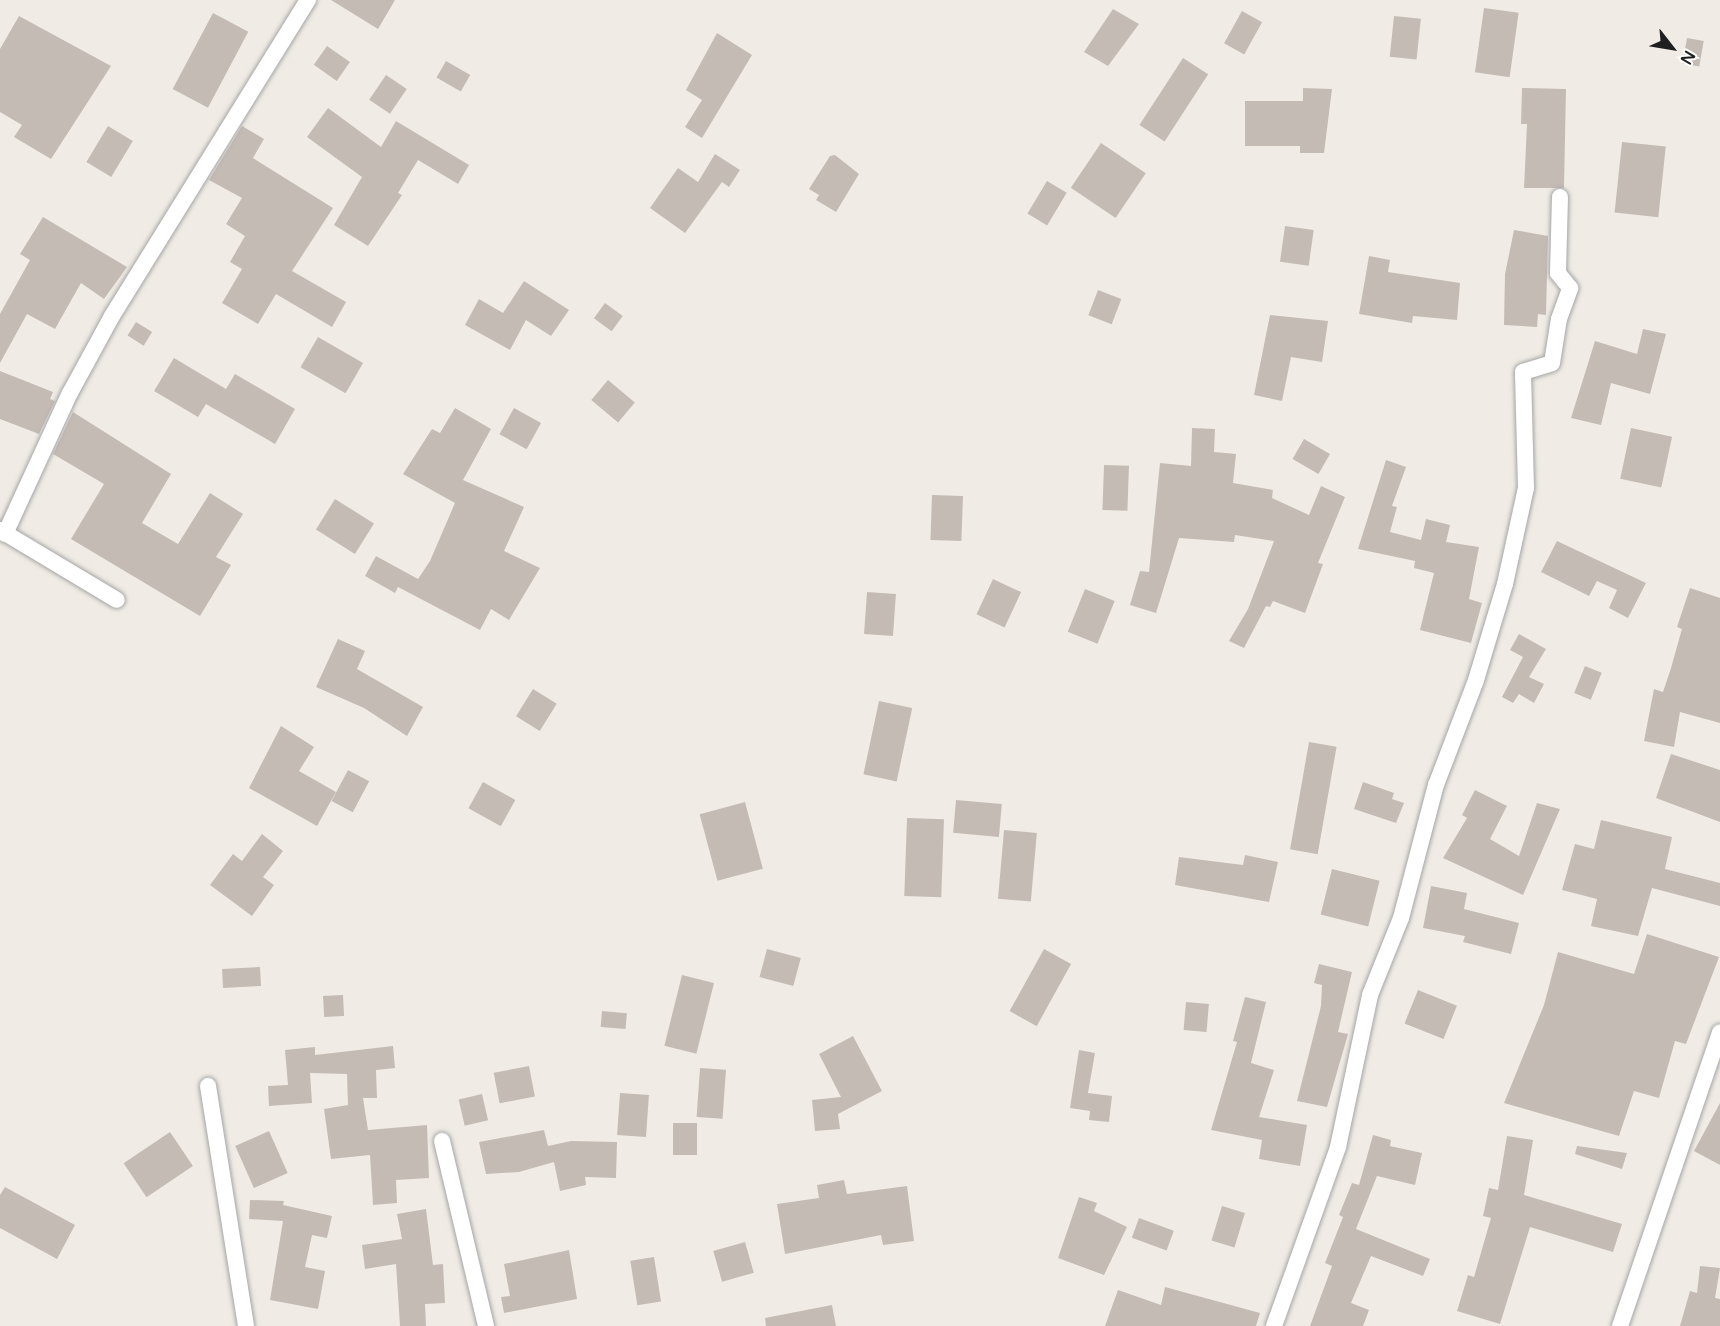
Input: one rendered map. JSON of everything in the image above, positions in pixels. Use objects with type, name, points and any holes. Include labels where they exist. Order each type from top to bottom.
[{"type":"street","points":[[117,600],[3,532],[70,393],[112,316],[308,0]]},
{"type":"street","points":[[1274,1326],[1338,1147],[1355,1046],[1370,995],[1404,909],[1436,785],[1476,680],[1505,584],[1526,488],[1523,372],[1552,363],[1559,319],[1570,288],[1558,273],[1560,197]]},
{"type":"street","points":[[1620,1326],[1720,1033]]},
{"type":"street","points":[[208,1086],[246,1326]]},
{"type":"street","points":[[442,1141],[486,1326]]},
{"type":"building","points":[[331,0],[395,0],[378,29]]},
{"type":"building","points":[[1484,8],[1519,13],[1510,77],[1475,72]]},
{"type":"building","points":[[1113,9],[1139,24],[1108,66],[1084,52]]},
{"type":"building","points":[[1242,11],[1262,22],[1244,55],[1224,43]]},
{"type":"building","points":[[213,13],[248,32],[208,108],[173,89]]},
{"type":"building","points":[[19,16],[111,66],[51,159],[14,137],[22,125],[0,112],[0,49]]},
{"type":"building","points":[[1394,16],[1421,19],[1417,60],[1390,57]]},
{"type":"building","points":[[717,33],[752,55],[702,138],[685,127],[702,100],[686,90]]},
{"type":"building","points":[[1687,38],[1704,41],[1699,67],[1682,64]]},
{"type":"building","points":[[327,46],[350,62],[337,81],[314,65]]},
{"type":"building","points":[[1183,58],[1208,74],[1165,141],[1139,125]]},
{"type":"building","points":[[446,61],[470,75],[461,91],[436,77]]},
{"type":"building","points":[[386,75],[407,89],[390,114],[369,100]]},
{"type":"building","points":[[1303,88],[1332,89],[1324,153],[1300,153],[1300,146],[1245,146],[1245,101],[1303,101]]},
{"type":"building","points":[[1522,88],[1566,89],[1564,188],[1524,188],[1527,124],[1521,124]]},
{"type":"building","points":[[328,108],[381,147],[396,121],[469,165],[458,184],[418,160],[398,193],[402,195],[368,246],[334,225],[362,177],[307,137]]},
{"type":"building","points":[[108,126],[133,141],[111,177],[86,162]]},
{"type":"building","points":[[242,126],[264,139],[253,158],[333,208],[292,271],[346,302],[332,327],[276,294],[258,324],[222,303],[242,269],[230,262],[245,236],[226,224],[242,198],[209,180]]},
{"type":"building","points":[[1622,142],[1666,147],[1658,217],[1615,213]]},
{"type":"building","points":[[1101,143],[1146,173],[1116,218],[1071,188]]},
{"type":"building","points":[[715,154],[740,170],[729,187],[722,182],[685,233],[650,208],[678,168],[698,182]]},
{"type":"building","points":[[835,155],[859,174],[836,212],[816,200],[819,195],[809,189],[830,156]]},
{"type":"building","points":[[1047,181],[1067,193],[1047,225],[1027,214]]},
{"type":"building","points":[[43,217],[127,267],[104,299],[81,283],[55,329],[27,314],[0,363],[0,314],[30,260],[20,254]]},
{"type":"building","points":[[1285,226],[1314,230],[1309,266],[1280,262]]},
{"type":"building","points":[[1514,230],[1548,236],[1546,315],[1538,314],[1537,327],[1504,325],[1505,274]]},
{"type":"building","points":[[1369,256],[1390,260],[1388,272],[1460,283],[1457,320],[1413,316],[1412,323],[1359,314]]},
{"type":"building","points":[[524,281],[569,310],[551,336],[526,320],[510,350],[465,325],[479,299],[503,313]]},
{"type":"building","points":[[1098,290],[1121,299],[1112,324],[1088,315]]},
{"type":"building","points":[[605,303],[623,316],[612,331],[594,318]]},
{"type":"building","points":[[1270,315],[1328,321],[1322,362],[1291,357],[1282,401],[1254,395]]},
{"type":"building","points":[[136,322],[152,332],[144,346],[128,336]]},
{"type":"building","points":[[1643,329],[1666,334],[1650,394],[1611,383],[1601,425],[1571,418],[1595,341],[1637,354]]},
{"type":"building","points":[[318,337],[363,363],[346,393],[300,367]]},
{"type":"building","points":[[174,358],[226,389],[235,374],[295,409],[275,444],[206,404],[198,417],[154,391]]},
{"type":"building","points":[[0,371],[53,392],[50,399],[55,401],[39,434],[0,419]]},
{"type":"building","points":[[608,380],[635,402],[618,422],[591,400]]},
{"type":"building","points":[[455,408],[491,429],[463,480],[524,507],[504,551],[540,568],[509,620],[491,609],[480,630],[398,587],[395,593],[365,576],[376,556],[418,579],[430,561],[455,503],[403,474],[432,429],[440,433]]},
{"type":"building","points":[[514,408],[541,423],[527,449],[499,434]]},
{"type":"building","points":[[73,412],[171,474],[142,523],[178,544],[210,493],[243,514],[216,557],[231,565],[200,616],[71,539],[104,484],[53,454]]},
{"type":"building","points":[[1192,428],[1215,429],[1214,452],[1236,454],[1233,483],[1273,490],[1272,498],[1309,515],[1321,486],[1345,497],[1318,563],[1323,564],[1305,613],[1273,601],[1270,607],[1266,606],[1244,648],[1229,641],[1248,609],[1274,541],[1235,535],[1234,542],[1179,538],[1156,613],[1130,605],[1140,571],[1149,572],[1160,463],[1191,466]]},
{"type":"building","points":[[1631,428],[1672,437],[1661,488],[1620,479]]},
{"type":"building","points":[[1304,439],[1330,454],[1318,474],[1292,459]]},
{"type":"building","points":[[1386,460],[1406,467],[1392,506],[1397,507],[1390,532],[1421,540],[1426,519],[1450,525],[1446,542],[1479,547],[1469,599],[1482,603],[1471,643],[1420,630],[1434,573],[1414,568],[1415,561],[1358,549]]},
{"type":"building","points":[[1104,465],[1129,466],[1127,511],[1102,510]]},
{"type":"building","points":[[932,495],[963,496],[961,541],[930,540]]},
{"type":"building","points":[[335,499],[374,523],[355,554],[316,530]]},
{"type":"building","points":[[1557,541],[1646,583],[1628,618],[1609,608],[1617,590],[1597,581],[1589,596],[1541,572]]},
{"type":"building","points":[[993,579],[1021,592],[1005,627],[977,614]]},
{"type":"building","points":[[1690,588],[1720,598],[1720,723],[1680,712],[1674,747],[1644,741],[1654,689],[1663,692],[1682,629],[1677,627]]},
{"type":"building","points":[[1085,589],[1115,601],[1097,644],[1068,632]]},
{"type":"building","points":[[867,592],[896,594],[893,636],[864,634]]},
{"type":"building","points":[[1519,634],[1546,649],[1529,677],[1544,684],[1534,703],[1519,694],[1513,703],[1502,697],[1523,657],[1510,650]]},
{"type":"building","points":[[338,639],[365,651],[357,669],[423,707],[407,736],[364,708],[316,687]]},
{"type":"building","points":[[1585,666],[1602,673],[1591,700],[1574,693]]},
{"type":"building","points":[[533,689],[557,704],[540,731],[516,716]]},
{"type":"building","points":[[879,701],[912,708],[897,781],[863,774]]},
{"type":"building","points":[[281,726],[314,747],[299,771],[336,792],[317,826],[249,788]]},
{"type":"building","points":[[1309,742],[1337,747],[1318,854],[1290,849]]},
{"type":"building","points":[[1671,754],[1720,770],[1720,822],[1656,798]]},
{"type":"building","points":[[348,770],[369,781],[353,812],[332,801]]},
{"type":"building","points":[[483,782],[515,800],[501,826],[468,808]]},
{"type":"building","points":[[1363,782],[1394,793],[1392,799],[1404,803],[1396,823],[1354,809]]},
{"type":"building","points":[[1475,790],[1507,806],[1490,839],[1519,856],[1537,803],[1560,809],[1523,895],[1443,858],[1467,818],[1462,815]]},
{"type":"building","points":[[956,800],[1002,804],[999,837],[953,833]]},
{"type":"building","points":[[745,802],[763,869],[717,881],[700,814]]},
{"type":"building","points":[[907,818],[944,819],[941,897],[904,896]]},
{"type":"building","points":[[1601,820],[1672,837],[1665,869],[1720,883],[1720,906],[1652,888],[1638,936],[1591,926],[1597,899],[1562,890],[1575,844],[1594,849]]},
{"type":"building","points":[[1004,830],[1037,833],[1031,902],[998,899]]},
{"type":"building","points":[[262,834],[283,851],[263,877],[274,885],[252,916],[210,885],[233,854],[242,861]]},
{"type":"building","points":[[1245,855],[1278,862],[1269,902],[1175,885],[1179,857],[1243,865]]},
{"type":"building","points":[[1332,869],[1380,881],[1368,926],[1321,915]]},
{"type":"building","points":[[1431,886],[1467,893],[1464,909],[1519,923],[1511,954],[1463,942],[1465,936],[1423,928]]},
{"type":"building","points":[[1647,934],[1719,957],[1686,1044],[1675,1041],[1659,1098],[1634,1091],[1619,1136],[1504,1103],[1544,1005],[1558,952],[1634,974]]},
{"type":"building","points":[[767,949],[801,958],[793,986],[759,977]]},
{"type":"building","points":[[1044,949],[1071,964],[1037,1026],[1010,1011]]},
{"type":"building","points":[[1319,964],[1352,972],[1338,1032],[1348,1034],[1327,1107],[1297,1101],[1321,1006],[1322,985],[1314,983]]},
{"type":"building","points":[[260,967],[261,986],[223,988],[222,969]]},
{"type":"building","points":[[682,975],[714,983],[696,1054],[664,1046]]},
{"type":"building","points":[[1418,990],[1457,1006],[1443,1039],[1405,1023]]},
{"type":"building","points":[[343,995],[344,1016],[324,1017],[323,996]]},
{"type":"building","points":[[1245,997],[1266,1002],[1251,1063],[1274,1070],[1259,1117],[1307,1125],[1300,1166],[1259,1159],[1262,1140],[1211,1130],[1237,1042],[1233,1041]]},
{"type":"building","points":[[1186,1002],[1209,1004],[1206,1032],[1184,1030]]},
{"type":"building","points":[[602,1011],[627,1013],[626,1029],[601,1027]]},
{"type":"building","points":[[853,1036],[882,1091],[838,1114],[840,1129],[815,1131],[812,1100],[841,1097],[819,1054]]},
{"type":"building","points":[[393,1046],[395,1068],[376,1070],[377,1098],[363,1098],[368,1130],[427,1125],[429,1178],[396,1180],[397,1203],[373,1205],[370,1155],[331,1159],[324,1109],[348,1105],[347,1074],[310,1073],[312,1103],[269,1106],[268,1086],[288,1085],[285,1050],[315,1047],[315,1055]]},
{"type":"building","points":[[1079,1050],[1095,1053],[1088,1093],[1112,1096],[1109,1122],[1089,1120],[1090,1111],[1070,1108]]},
{"type":"building","points":[[529,1066],[535,1096],[500,1103],[494,1073]]},
{"type":"building","points":[[700,1068],[726,1070],[723,1119],[697,1117]]},
{"type":"building","points":[[620,1093],[649,1095],[646,1137],[617,1135]]},
{"type":"building","points":[[482,1094],[488,1120],[465,1126],[459,1099]]},
{"type":"building","points":[[1720,1103],[1720,1165],[1694,1151]]},
{"type":"building","points":[[673,1123],[697,1123],[697,1155],[673,1155]]},
{"type":"building","points":[[544,1130],[548,1146],[571,1141],[617,1142],[616,1178],[585,1177],[586,1185],[560,1191],[554,1162],[519,1172],[486,1174],[479,1142]]},
{"type":"building","points":[[269,1131],[288,1173],[254,1188],[235,1146]]},
{"type":"building","points":[[170,1132],[193,1166],[147,1197],[124,1163]]},
{"type":"building","points":[[1373,1135],[1391,1140],[1390,1146],[1422,1153],[1415,1185],[1377,1176],[1356,1229],[1430,1259],[1423,1276],[1371,1256],[1351,1303],[1369,1310],[1363,1326],[1310,1326],[1332,1266],[1325,1263],[1343,1217],[1339,1215],[1352,1183],[1359,1185]]},
{"type":"building","points":[[1507,1136],[1533,1140],[1524,1195],[1622,1224],[1613,1252],[1530,1227],[1500,1324],[1457,1311],[1468,1275],[1474,1277],[1491,1218],[1483,1216],[1489,1188],[1498,1190]]},
{"type":"building","points":[[1577,1146],[1627,1153],[1622,1169],[1575,1154]]},
{"type":"building","points":[[844,1180],[847,1194],[907,1186],[914,1241],[883,1245],[881,1235],[785,1254],[777,1204],[819,1198],[817,1185]]},
{"type":"building","points":[[5,1187],[75,1225],[57,1259],[0,1228],[0,1195]]},
{"type":"building","points":[[1079,1197],[1097,1203],[1094,1211],[1127,1227],[1104,1275],[1058,1258]]},
{"type":"building","points":[[250,1200],[284,1201],[283,1205],[332,1216],[327,1238],[312,1235],[305,1267],[325,1271],[318,1309],[270,1300],[283,1221],[249,1219]]},
{"type":"building","points":[[1222,1206],[1245,1213],[1234,1247],[1211,1240]]},
{"type":"building","points":[[426,1209],[433,1265],[443,1264],[445,1303],[425,1304],[426,1326],[400,1326],[396,1264],[365,1269],[362,1245],[402,1239],[397,1214]]},
{"type":"building","points":[[1139,1218],[1174,1231],[1167,1250],[1132,1238]]},
{"type":"building","points":[[745,1242],[754,1273],[722,1282],[713,1251]]},
{"type":"building","points":[[569,1250],[577,1299],[504,1313],[501,1297],[510,1296],[504,1264]]},
{"type":"building","points":[[654,1257],[661,1301],[637,1305],[630,1261]]},
{"type":"building","points":[[1700,1266],[1720,1268],[1715,1298],[1720,1299],[1720,1326],[1680,1326],[1690,1291],[1697,1293]]},
{"type":"building","points":[[1165,1287],[1260,1313],[1256,1326],[1105,1326],[1118,1290],[1161,1305]]},
{"type":"building","points":[[832,1305],[836,1326],[766,1326],[765,1318]]}]
